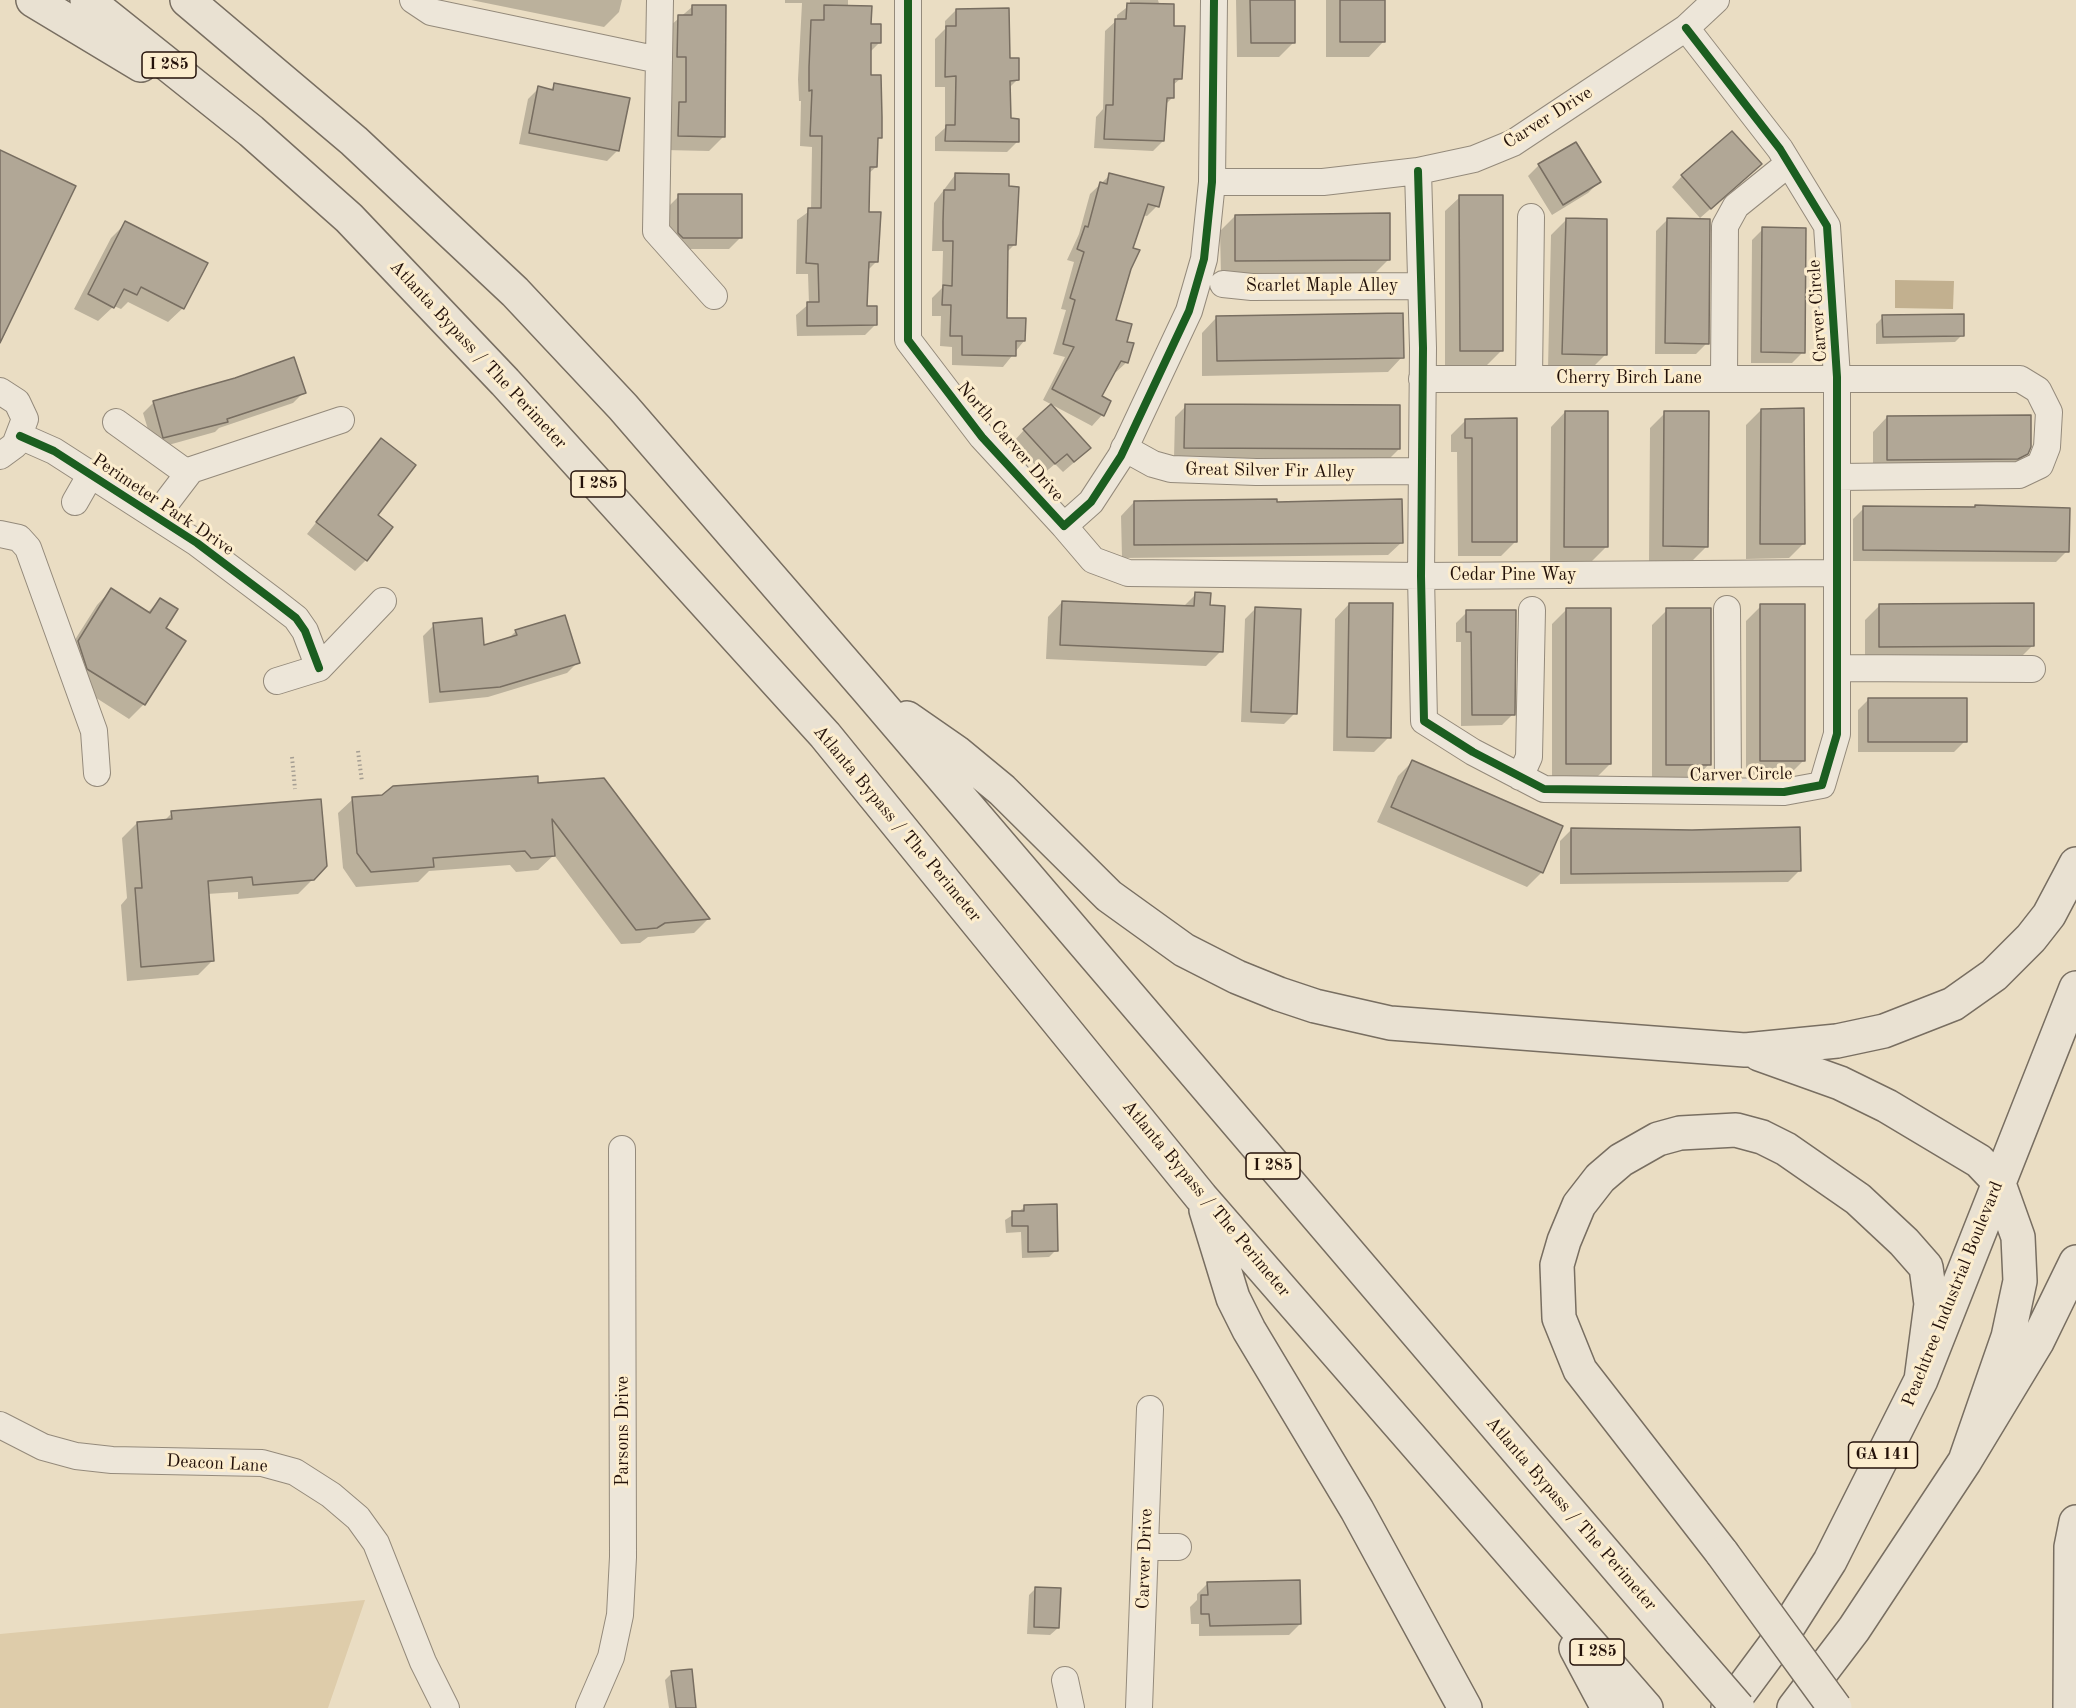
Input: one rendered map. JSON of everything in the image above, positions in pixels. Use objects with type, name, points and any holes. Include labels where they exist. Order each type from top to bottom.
[{"type":"highway","points":[[33,0],[251,131]]},
{"type":"highway","name":"Atlanta Bypass / The Perimeter","points":[[87,0],[251,131],[349,218],[481,356],[825,735],[1202,1197],[1646,1708]]},
{"type":"highway","name":"Atlanta Bypass / The Perimeter","points":[[187,0],[354,141],[515,292],[623,407],[868,690],[1737,1708]]},
{"type":"highway","points":[[868,690],[956,752],[1002,790],[1083,872],[1139,919],[1184,950],[1268,990],[1315,1006],[1390,1023],[1744,1050],[1837,1041],[1884,1031],[1953,1004],[1994,975],[2031,938],[2049,915],[2076,864]]},
{"type":"highway","name":"Peachtree Industrial Boulevard","points":[[1728,1708],[1788,1628],[1830,1561],[1921,1380],[2076,988]]},
{"type":"highway","points":[[1744,1050],[1830,1079],[1887,1106],[1979,1161],[1998,1181],[2018,1237],[2020,1281],[2008,1337],[1965,1461]]},
{"type":"highway","points":[[1835,1708],[1722,1553],[1580,1370],[1559,1318],[1557,1265],[1564,1240],[1579,1205],[1600,1178],[1614,1166],[1639,1147],[1658,1139],[1710,1130],[1736,1130],[1762,1137],[1806,1161],[1858,1199],[1904,1242],[1926,1267],[1931,1304],[1921,1380]]},
{"type":"highway","points":[[1202,1197],[1233,1298],[1249,1330],[1358,1510],[1465,1708]]},
{"type":"highway","points":[[1794,1708],[1854,1629],[1965,1461],[2037,1342],[2076,1262]]},
{"type":"highway","points":[[2070,1708],[2071,1547],[2076,1522]]},
{"type":"highway","points":[[1548,1596],[1608,1708]]},
{"type":"street","points":[[413,0],[431,12],[659,60]]},
{"type":"street","points":[[660,0],[656,231],[714,296]]},
{"type":"street","name":"North Carver Drive","points":[[908,0],[908,340],[982,437],[1064,526],[1091,502],[1124,448],[1189,311],[1204,259],[1212,182],[1214,0]]},
{"type":"street","name":"Carver Drive","points":[[1212,182],[1323,182],[1418,171],[1474,159],[1513,143],[1686,28],[1716,0]]},
{"type":"street","name":"Carver Circle","points":[[1418,171],[1424,721],[1473,752],[1544,789],[1784,792],[1822,785],[1837,735],[1837,377],[1827,226],[1788,164],[1686,28]]},
{"type":"street","points":[[1724,378],[1725,226],[1736,206],[1788,164]]},
{"type":"street","points":[[1529,378],[1531,217]]},
{"type":"street","name":"Scarlet Maple Alley","points":[[1223,284],[1252,287],[1421,286]]},
{"type":"street","name":"Cherry Birch Lane","points":[[1422,379],[2020,378],[2038,390],[2049,412],[2048,447],[2040,465],[2019,475],[1837,477]]},
{"type":"street","points":[[0,391],[22,410],[25,419],[20,436],[11,450],[0,456]]},
{"type":"street","points":[[156,516],[187,473],[341,420]]},
{"type":"street","points":[[116,422],[187,473]]},
{"type":"street","name":"Perimeter Park Drive","points":[[20,436],[54,450],[197,543],[296,618],[305,631],[319,668]]},
{"type":"street","name":"Great Silver Fir Alley","points":[[1124,448],[1153,464],[1171,469],[1256,472],[1421,471]]},
{"type":"street","points":[[75,502],[91,474]]},
{"type":"street","name":"Cedar Pine Way","points":[[1064,526],[1093,560],[1128,573],[1421,576],[1836,573]]},
{"type":"street","points":[[0,534],[19,538],[28,548],[94,731],[97,773]]},
{"type":"street","points":[[278,681],[319,668],[383,601]]},
{"type":"street","points":[[1726,609],[1728,791]]},
{"type":"street","points":[[1520,777],[1529,757],[1532,610]]},
{"type":"street","points":[[1837,668],[2032,669]]},
{"type":"street","name":"Parsons Drive","points":[[589,1708],[611,1657],[620,1615],[623,1557],[622,1149]]},
{"type":"street","name":"Carver Drive","points":[[1139,1708],[1150,1409]]},
{"type":"street","name":"Deacon Lane","points":[[0,1425],[43,1447],[76,1456],[112,1460],[262,1463],[295,1472],[331,1495],[358,1518],[376,1543],[423,1662],[446,1708]]},
{"type":"street","points":[[1145,1547],[1178,1547]]},
{"type":"street","points":[[1065,1680],[1071,1708]]},
{"type":"path","points":[[358,751],[362,782]]},
{"type":"path","points":[[291,757],[295,789]]},
{"type":"shaded area","points":[[1895,280],[1954,281],[1953,309],[1895,308]]},
{"type":"shaded area","points":[[365,1600],[328,1708],[0,1708],[0,1634]]},
{"type":"building","points":[[1250,0],[1295,0],[1295,43],[1251,43]]},
{"type":"building","points":[[1340,0],[1385,0],[1385,42],[1340,42]]},
{"type":"building","points":[[1127,3],[1174,4],[1174,26],[1185,26],[1182,79],[1174,79],[1174,98],[1167,98],[1164,141],[1104,139],[1106,105],[1113,105],[1115,19],[1126,19]]},
{"type":"building","points":[[692,5],[726,5],[725,137],[678,136],[679,102],[686,102],[686,57],[677,57],[678,15],[692,15]]},
{"type":"building","points":[[824,5],[872,6],[871,24],[881,24],[881,43],[871,43],[871,75],[881,75],[882,138],[878,138],[877,167],[870,167],[869,212],[881,212],[878,262],[869,262],[867,306],[877,306],[877,325],[807,326],[807,302],[819,302],[818,264],[806,263],[808,208],[821,208],[822,136],[810,136],[811,20],[824,20]]},
{"type":"building","points":[[1009,8],[1010,58],[1019,58],[1019,80],[1010,81],[1011,118],[1019,119],[1019,142],[945,141],[946,125],[955,125],[956,76],[945,77],[946,26],[956,26],[956,9]]},
{"type":"building","points":[[554,83],[630,98],[619,151],[529,133],[538,86],[553,90]]},
{"type":"building","points":[[1732,131],[1762,164],[1711,209],[1681,175]]},
{"type":"building","points":[[1576,142],[1601,182],[1563,205],[1538,164]]},
{"type":"building","points":[[0,150],[76,186],[0,343]]},
{"type":"building","points":[[955,173],[1009,174],[1009,186],[1019,187],[1016,245],[1008,245],[1007,318],[1026,318],[1025,341],[1016,341],[1016,356],[962,355],[962,336],[950,336],[951,305],[942,305],[943,285],[952,286],[953,241],[943,241],[943,221],[944,190],[955,190]]},
{"type":"building","points":[[1109,173],[1164,187],[1159,207],[1148,204],[1133,248],[1140,250],[1131,269],[1116,320],[1132,324],[1127,342],[1134,343],[1128,363],[1121,361],[1102,396],[1111,401],[1104,416],[1052,389],[1074,347],[1063,344],[1075,300],[1070,298],[1084,252],[1077,249],[1085,226],[1088,227],[1100,182],[1107,184]]},
{"type":"building","points":[[678,194],[742,194],[742,238],[683,238],[678,233]]},
{"type":"building","points":[[1459,195],[1503,195],[1503,351],[1460,351]]},
{"type":"building","points":[[1390,213],[1390,260],[1235,261],[1235,215]]},
{"type":"building","points":[[1566,218],[1607,219],[1607,355],[1562,354]]},
{"type":"building","points":[[1667,218],[1710,219],[1709,344],[1665,343]]},
{"type":"building","points":[[125,221],[208,263],[184,309],[141,287],[137,295],[124,289],[114,308],[88,294]]},
{"type":"building","points":[[1762,227],[1806,228],[1805,353],[1761,352]]},
{"type":"building","points":[[1403,313],[1404,358],[1217,361],[1216,316]]},
{"type":"building","points":[[1964,314],[1964,336],[1883,337],[1882,315]]},
{"type":"building","points":[[294,357],[306,393],[227,419],[228,422],[163,438],[153,401],[235,378]]},
{"type":"building","points":[[1051,404],[1091,448],[1074,462],[1067,454],[1055,464],[1023,429]]},
{"type":"building","points":[[1185,404],[1400,405],[1400,449],[1184,448]]},
{"type":"building","points":[[1804,408],[1805,544],[1760,544],[1761,409]]},
{"type":"building","points":[[1565,411],[1608,411],[1608,547],[1564,547]]},
{"type":"building","points":[[1664,411],[1709,411],[1708,547],[1663,546]]},
{"type":"building","points":[[2031,415],[2031,447],[2028,454],[2018,459],[1887,460],[1887,416]]},
{"type":"building","points":[[1517,418],[1517,542],[1472,542],[1472,438],[1465,438],[1465,419]]},
{"type":"building","points":[[381,438],[416,465],[378,515],[393,527],[367,561],[316,522]]},
{"type":"building","points":[[1277,499],[1277,502],[1402,499],[1403,543],[1134,545],[1134,501]]},
{"type":"building","points":[[1975,505],[2070,508],[2069,552],[1863,550],[1863,506],[1975,507]]},
{"type":"building","points":[[111,588],[150,613],[160,598],[178,609],[166,628],[186,641],[145,705],[87,669],[78,641]]},
{"type":"building","points":[[1195,592],[1211,593],[1210,605],[1225,606],[1223,652],[1060,645],[1062,601],[1194,606]]},
{"type":"building","points":[[1349,603],[1393,603],[1391,738],[1347,737]]},
{"type":"building","points":[[2034,603],[2034,646],[1879,647],[1879,604]]},
{"type":"building","points":[[1760,604],[1805,604],[1805,761],[1760,761]]},
{"type":"building","points":[[1255,607],[1301,609],[1297,714],[1251,712]]},
{"type":"building","points":[[1566,608],[1611,608],[1611,764],[1566,764]]},
{"type":"building","points":[[1666,608],[1711,608],[1711,765],[1666,765]]},
{"type":"building","points":[[1466,610],[1516,610],[1515,715],[1472,715],[1471,632],[1466,632]]},
{"type":"building","points":[[565,615],[580,663],[500,687],[440,692],[433,623],[482,618],[484,645],[517,635],[515,630]]},
{"type":"building","points":[[1868,698],[1967,698],[1967,742],[1868,742]]},
{"type":"building","points":[[1412,760],[1563,826],[1543,873],[1391,807]]},
{"type":"building","points":[[538,776],[538,783],[604,778],[710,919],[665,923],[657,928],[636,930],[552,819],[555,856],[531,858],[525,851],[433,858],[434,867],[371,872],[357,853],[352,797],[382,795],[393,786]]},
{"type":"building","points":[[321,799],[327,866],[314,880],[253,885],[252,877],[208,881],[214,961],[141,967],[135,888],[142,888],[137,822],[172,819],[171,811]]},
{"type":"building","points":[[1800,827],[1801,871],[1571,874],[1571,828],[1692,830]]},
{"type":"building","points":[[1057,1204],[1058,1251],[1028,1252],[1028,1226],[1012,1226],[1012,1211],[1024,1211],[1024,1205]]},
{"type":"building","points":[[1300,1580],[1301,1624],[1210,1626],[1209,1614],[1201,1614],[1201,1595],[1208,1595],[1207,1582]]},
{"type":"building","points":[[1035,1587],[1061,1588],[1059,1628],[1034,1627]]},
{"type":"building","points":[[692,1669],[696,1708],[676,1708],[671,1671]]},
{"type":"cycle path","points":[[908,0],[908,340],[982,437],[1064,526],[1091,502],[1121,456],[1189,311],[1204,259],[1212,182],[1214,0]]},
{"type":"cycle path","points":[[1418,171],[1423,348],[1421,576],[1424,721],[1473,752],[1544,789],[1784,792],[1822,785],[1837,734],[1837,377],[1827,226],[1780,149],[1686,28]]},
{"type":"cycle path","points":[[20,436],[54,451],[197,543],[296,618],[305,631],[319,668]]}]
